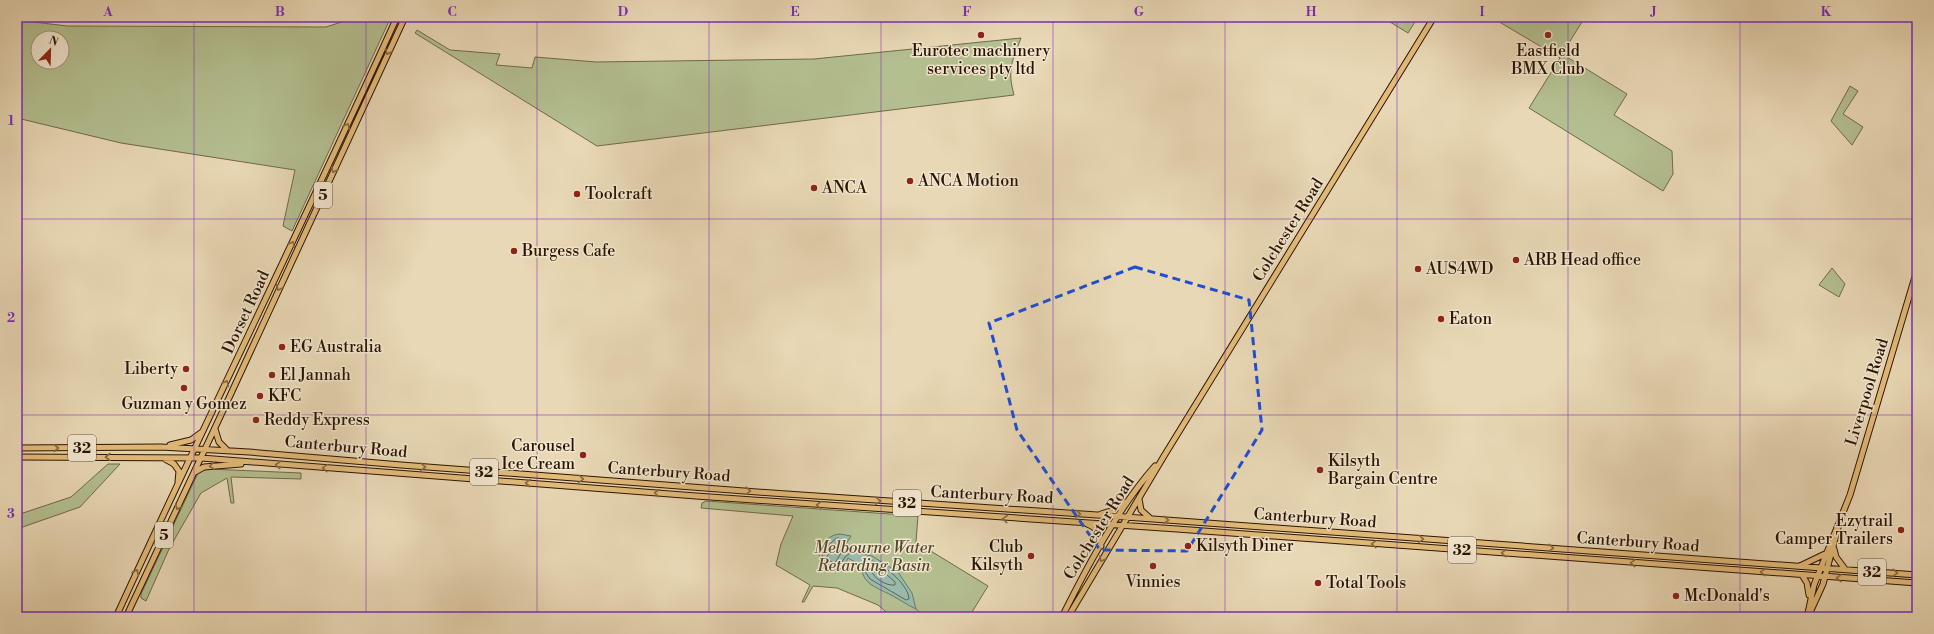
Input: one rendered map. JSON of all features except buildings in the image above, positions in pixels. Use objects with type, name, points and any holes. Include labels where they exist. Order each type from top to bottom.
[{"type":"main road","name":"Dorset Road","points":[[116,617],[397,17]]},
{"type":"main road","name":"Dorset Road","points":[[126,617],[195,472],[405,17]]},
{"type":"main road","name":"Colchester Road","points":[[1068,617],[1164,456],[1434,17]]},
{"type":"main road","points":[[298,229],[305,232]]},
{"type":"main road","name":"Liverpool Road","points":[[1807,617],[1810,598],[1817,576],[1853,485],[1917,270]]},
{"type":"main road","points":[[215,428],[216,439],[227,450]]},
{"type":"main road","points":[[161,447],[191,440],[203,430]]},
{"type":"main road","name":"Canterbury Road","points":[[17,448],[161,447],[227,450],[696,488],[1127,517],[1917,575]]},
{"type":"main road","name":"Colchester Road","points":[[1062,617],[1077,587],[1118,517],[1129,500],[1164,456]]},
{"type":"main road","name":"Canterbury Road","points":[[17,457],[201,458],[696,496],[1026,520],[1084,522],[1917,584]]},
{"type":"main road","points":[[162,458],[176,466],[179,470],[178,485]]},
{"type":"main road","points":[[361,471],[362,462]]},
{"type":"main road","points":[[195,472],[204,467],[258,463]]},
{"type":"main road","points":[[696,488],[696,496]]},
{"type":"main road","points":[[807,496],[807,504]]},
{"type":"main road","points":[[1140,496],[1139,503],[1141,510],[1151,519]]},
{"type":"main road","points":[[1093,515],[1109,512],[1129,500]]},
{"type":"main road","points":[[1026,520],[1027,510]]},
{"type":"main road","points":[[1033,520],[1034,511]]},
{"type":"main road","name":"Liverpool Road","points":[[1807,617],[1825,577],[1834,549],[1840,520]]},
{"type":"main road","points":[[1084,522],[1099,533],[1102,546]]},
{"type":"main road","points":[[1456,550],[1457,541]]},
{"type":"main road","points":[[1834,549],[1840,563],[1845,569]]},
{"type":"main road","points":[[1613,561],[1614,553]]},
{"type":"main road","points":[[1800,566],[1825,554]]},
{"type":"main road","points":[[1692,558],[1692,567]]},
{"type":"main road","points":[[1802,575],[1808,588],[1810,598]]},
{"type":"highlighted area","points":[[1135,267],[1249,300],[1262,430],[1187,551],[1100,550],[1017,430],[989,323]]},
{"type":"green space","points":[[357,17],[385,17],[390,19],[292,231],[283,226],[295,170],[121,143],[17,118],[17,20],[67,26],[326,27]]},
{"type":"green space","points":[[1382,17],[1418,17],[1408,33]]},
{"type":"green space","points":[[1491,17],[1585,17],[1562,54],[1627,94],[1614,115],[1672,151],[1673,174],[1663,191],[1529,108],[1560,58]]},
{"type":"green space","points":[[417,30],[450,50],[500,54],[496,65],[532,68],[535,57],[596,62],[814,59],[1021,38],[1015,53],[1011,72],[1014,95],[597,146],[415,33]]},
{"type":"green space","points":[[1850,86],[1858,91],[1843,114],[1863,127],[1852,145],[1831,121]]},
{"type":"green space","points":[[1832,268],[1845,284],[1839,297],[1819,285]]},
{"type":"green space","points":[[108,464],[120,464],[80,507],[17,529],[17,515],[71,497]]},
{"type":"green space","points":[[209,469],[301,473],[301,479],[231,477],[234,503],[231,503],[227,478],[201,493],[169,549],[146,601],[141,598],[141,594],[199,471]]},
{"type":"green space","name":"Melbourne Water Retarding Basin","points":[[706,501],[918,516],[916,542],[988,586],[972,612],[973,617],[892,617],[878,605],[837,588],[813,586],[804,602],[802,602],[810,585],[776,565],[781,544],[793,516],[701,508],[702,503]]},
{"type":"water","points":[[840,534],[851,536],[846,544],[863,554],[872,556],[898,572],[912,593],[916,609],[871,585],[864,577],[862,566],[848,558],[842,570],[832,571],[825,569],[820,564],[819,556],[821,549],[825,542],[831,537]]},
{"type":"waterway","points":[[916,609],[925,617]]},
{"type":"place","name":"Eurotec machinery services pty ltd","points":[[981,35]]},
{"type":"place","name":"Eastfield BMX Club","points":[[1548,35]]},
{"type":"place","name":"ANCA Motion","points":[[910,181]]},
{"type":"place","name":"ANCA","points":[[814,188]]},
{"type":"place","name":"Toolcraft","points":[[577,194]]},
{"type":"place","name":"Burgess Cafe","points":[[514,251]]},
{"type":"place","name":"ARB Head office","points":[[1516,260]]},
{"type":"place","name":"AUS4WD","points":[[1418,269]]},
{"type":"place","name":"Eaton","points":[[1441,319]]},
{"type":"place","name":"EG Australia","points":[[282,347]]},
{"type":"place","name":"Liberty","points":[[186,369]]},
{"type":"place","name":"El Jannah","points":[[272,375]]},
{"type":"place","name":"Guzman y Gomez","points":[[184,388]]},
{"type":"place","name":"KFC","points":[[260,396]]},
{"type":"place","name":"Reddy Express","points":[[256,420]]},
{"type":"place","name":"Carousel Ice Cream","points":[[583,455]]},
{"type":"place","name":"Kilsyth Bargain Centre","points":[[1320,470]]},
{"type":"place","name":"Ezytrail Camper Trailers","points":[[1901,530]]},
{"type":"place","name":"Kilsyth Diner","points":[[1188,546]]},
{"type":"place","name":"Club Kilsyth","points":[[1031,556]]},
{"type":"place","name":"Vinnies","points":[[1153,566]]},
{"type":"place","name":"Total Tools","points":[[1318,583]]},
{"type":"place","name":"McDonald's","points":[[1676,596]]}]
